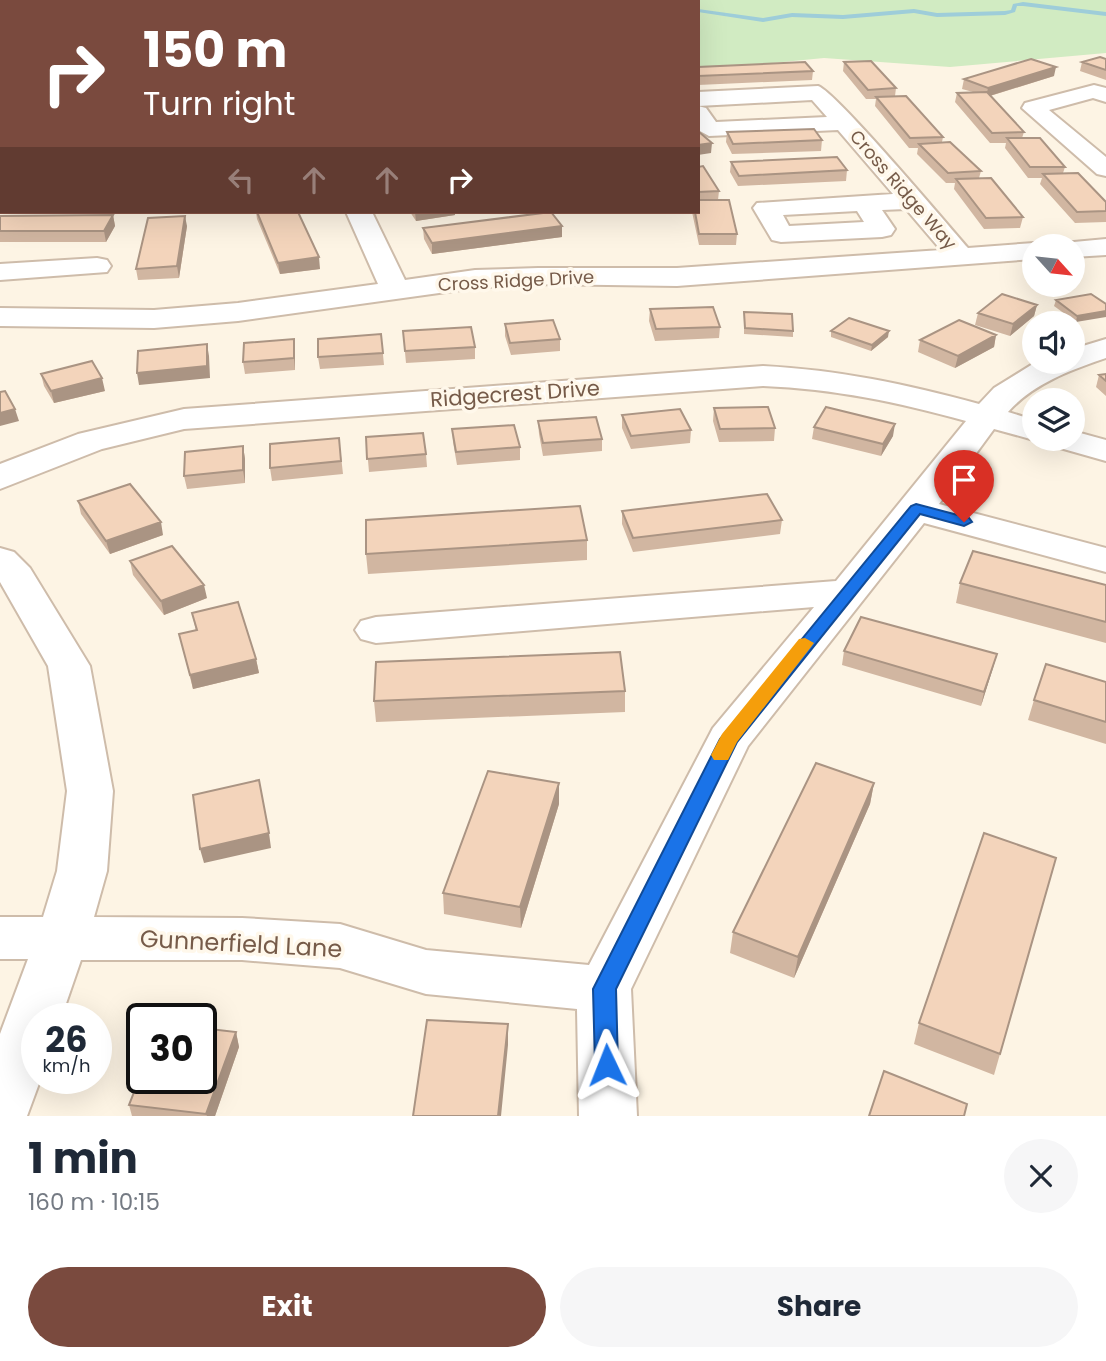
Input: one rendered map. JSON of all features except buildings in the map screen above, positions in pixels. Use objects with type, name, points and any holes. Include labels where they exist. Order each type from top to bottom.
[{"type":"street","points":[[1106,95],[1094,92],[1033,108],[1106,169]]},
{"type":"street","name":"Cross Ridge Way","points":[[700,99],[818,93],[961,256]]},
{"type":"street","name":"Cross Ridge Way","points":[[700,116],[709,129],[846,123]]},
{"type":"street","points":[[1078,146],[1106,145]]},
{"type":"street","points":[[864,203],[913,201]]},
{"type":"street","points":[[360,214],[395,290]]},
{"type":"street","points":[[1085,248],[1106,247]]},
{"type":"street","name":"Cross Ridge Drive","points":[[0,317],[79,320],[154,318],[238,312],[475,279],[538,276],[677,277],[1022,252]]},
{"type":"street","points":[[0,272],[97,266]]},
{"type":"street","points":[[1085,355],[1106,348]]},
{"type":"street","points":[[608,1116],[604,989],[729,739],[916,509],[987,416],[1006,395],[1039,374]]},
{"type":"street","name":"Ridgecrest Drive","points":[[0,478],[44,455],[114,433],[184,419],[763,376],[819,379],[899,392],[1022,426]]},
{"type":"street","points":[[1085,445],[1106,452]]},
{"type":"street","points":[[916,509],[1106,559]]},
{"type":"street","points":[[0,560],[16,576],[69,666],[90,791],[82,871],[63,936],[0,1111]]},
{"type":"street","points":[[376,630],[848,592]]},
{"type":"street","name":"Gunnerfield Lane","points":[[0,938],[63,936],[242,939],[340,946],[426,972],[604,989]]},
{"type":"green space","points":[[700,0],[1106,0],[1106,53],[950,67],[824,58],[700,70]]},
{"type":"waterway","points":[[700,10],[763,20],[792,15],[843,17],[914,11],[937,15],[1005,13],[1013,11],[1015,5],[1023,4],[1106,14]]},
{"type":"slow traffic","points":[[721,755],[729,739],[805,643]]},
{"type":"route","points":[[607,1065],[604,989],[729,739],[916,509],[964,522]]}]
